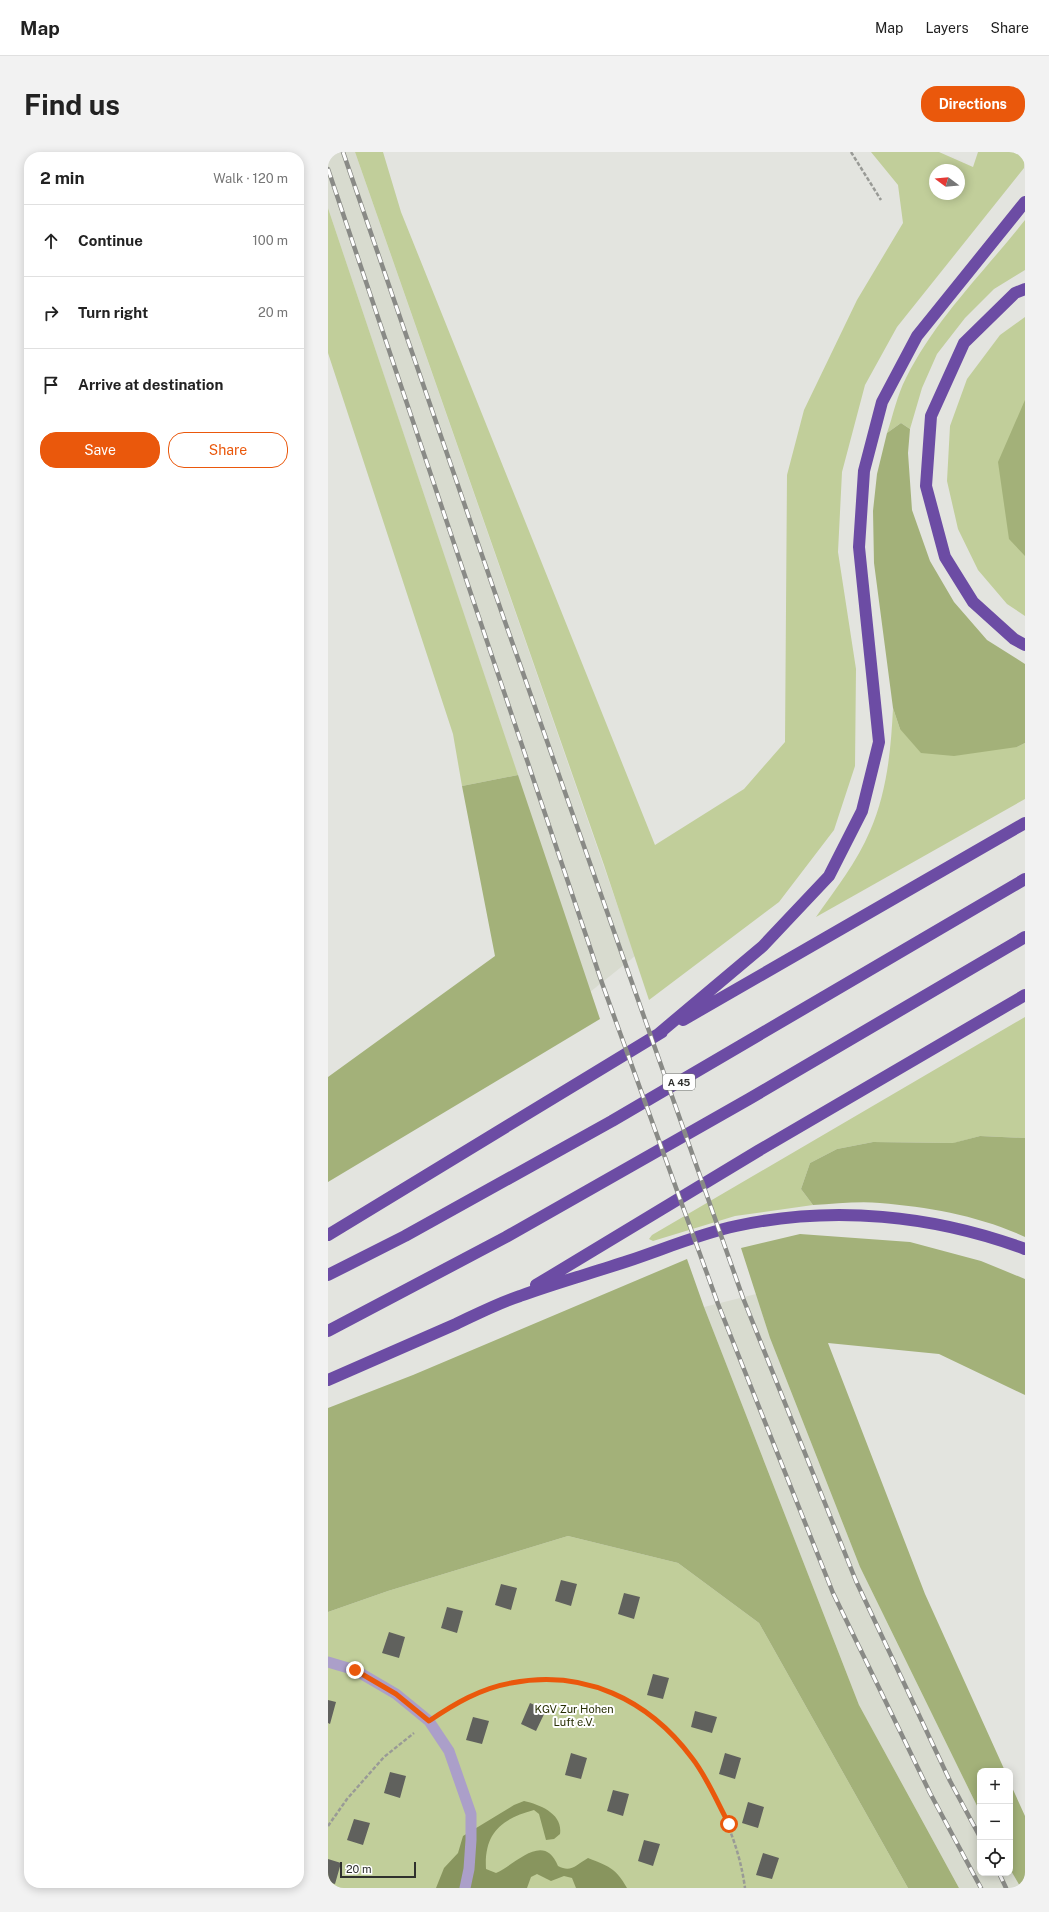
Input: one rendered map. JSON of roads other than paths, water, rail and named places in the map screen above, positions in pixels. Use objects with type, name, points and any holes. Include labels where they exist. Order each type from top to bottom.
[{"type":"highway","points":[[656,1036],[763,946],[829,876],[862,811],[879,742],[859,547],[864,471],[882,402],[917,336],[1025,202]]},
{"type":"highway","points":[[1025,289],[1015,293],[964,343],[931,416],[926,486],[945,557],[973,602],[1014,639],[1025,645]]},
{"type":"highway","points":[[328,1235],[656,1036],[1025,823]]},
{"type":"highway","name":"A 45","points":[[328,1275],[405,1236],[612,1121],[1025,879]]},
{"type":"highway","points":[[328,1331],[506,1237],[749,1099],[1025,937]]},
{"type":"highway","points":[[518,1296],[758,1151],[1025,995]]},
{"type":"highway","points":[[328,1380],[518,1296],[640,1257],[675,1243],[736,1226],[788,1218],[836,1215],[899,1218],[948,1225],[991,1236],[1025,1249]]},
{"type":"lane","points":[[328,1662],[355,1670],[396,1694],[429,1721],[449,1751],[471,1814],[471,1840],[465,1888]]},
{"type":"railway","points":[[343,152],[504,619],[743,1298],[856,1581],[950,1781],[977,1831]]},
{"type":"railway","points":[[328,169],[602,983],[718,1304],[833,1593],[930,1793],[981,1888]]},
{"type":"railway","points":[[1000,1876],[1006,1888]]},
{"type":"park label","name":"KGV Zur Hohen Luft e.V.","points":[[574,1715]]}]
